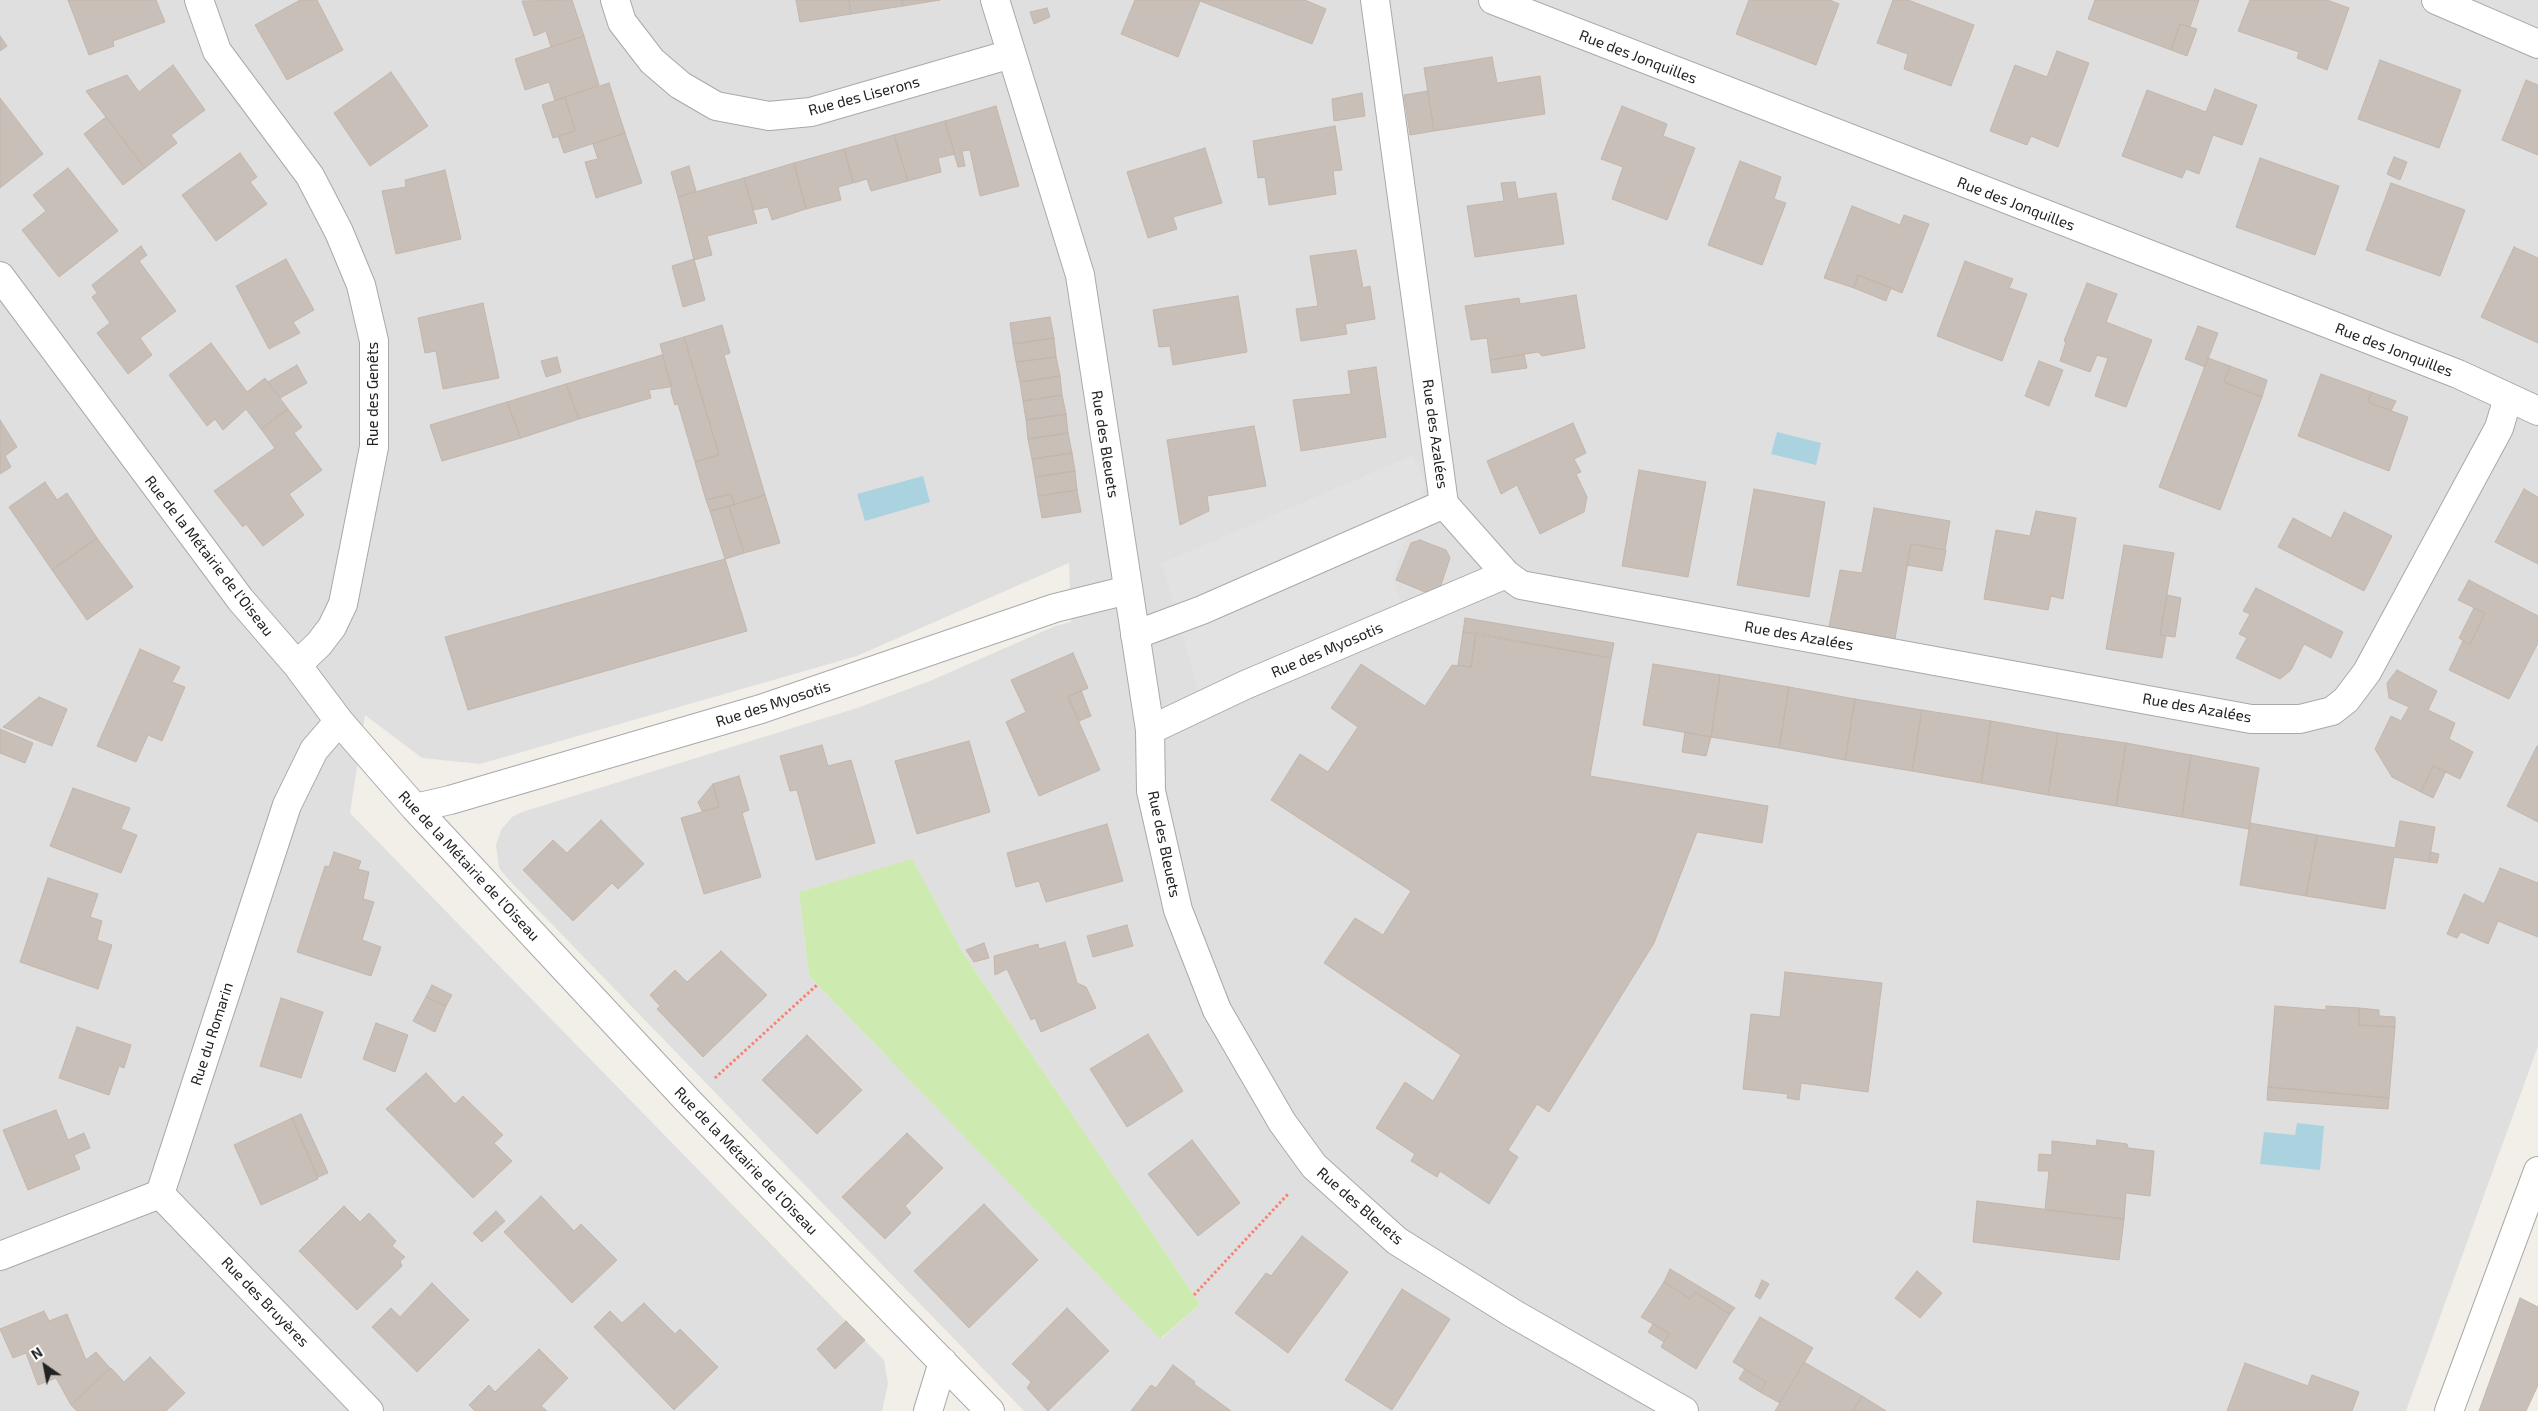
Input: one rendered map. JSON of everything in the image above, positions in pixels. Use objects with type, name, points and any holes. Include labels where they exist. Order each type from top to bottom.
[{"type":"street","name":"Rue des Genêts","points":[[199,0],[217,51],[310,176],[339,232],[361,285],[374,341],[374,447],[343,604],[332,627],[319,644],[297,665]]},
{"type":"street","name":"Rue des Liserons","points":[[615,0],[622,22],[646,53],[680,85],[716,106],[769,116],[811,112],[1011,54]]},
{"type":"street","name":"Rue des Bleuets","points":[[995,0],[1080,275],[1150,730],[1151,791],[1178,910],[1217,1010],[1282,1122],[1314,1166],[1397,1241],[1514,1314],[1684,1411]]},
{"type":"street","name":"Rue des Azalées","points":[[1375,0],[1444,504],[1506,574],[1521,585],[2250,719],[2300,719],[2332,711],[2346,700],[2367,672],[2499,428],[2508,398]]},
{"type":"street","name":"Rue des Jonquilles","points":[[1493,0],[2458,374],[2538,411]]},
{"type":"street","points":[[2436,0],[2538,44]]},
{"type":"street","name":"Rue de la Métairie de l'Oiseau","points":[[0,276],[240,599],[297,665],[339,721],[415,808],[689,1102],[990,1411]]},
{"type":"street","points":[[1135,635],[1202,610],[1444,504]]},
{"type":"street","name":"Rue des Myosotis","points":[[1150,730],[1245,685],[1506,574]]},
{"type":"street","name":"Rue des Myosotis","points":[[415,808],[450,800],[761,709],[1055,608],[1128,590]]},
{"type":"street","name":"Rue du Romarin","points":[[160,1194],[287,805],[314,750],[339,721]]},
{"type":"street","points":[[2450,1411],[2538,1171]]},
{"type":"street","points":[[0,1256],[160,1194]]},
{"type":"street","name":"Rue des Bruyères","points":[[160,1194],[369,1411]]},
{"type":"street","points":[[928,1411],[943,1362]]},
{"type":"path","points":[[689,1102],[817,985]]},
{"type":"path","points":[[1194,1295],[1314,1166]]},
{"type":"shaded area","points":[[0,0],[2538,0],[2538,1046],[2406,1411],[1024,1411],[509,880],[499,868],[496,845],[501,830],[512,817],[522,812],[857,708],[930,681],[1055,626],[1071,622],[1069,563],[857,656],[480,764],[422,758],[365,715],[350,813],[884,1360],[888,1384],[882,1411],[0,1411]],"holes":[[[912,860],[962,951],[1200,1304],[1161,1339],[809,976],[799,892]]]},
{"type":"shaded area","points":[[1413,455],[1426,485],[1392,578],[1407,616],[1202,705],[1162,563]]},
{"type":"green space","points":[[912,859],[962,951],[1200,1304],[1160,1339],[809,976],[799,892]]},
{"type":"water","points":[[1777,432],[1821,443],[1816,465],[1771,454]]},
{"type":"water","points":[[923,476],[930,502],[865,521],[857,494]]},
{"type":"water","points":[[2297,1123],[2324,1126],[2320,1170],[2260,1164],[2264,1132],[2295,1135]]},
{"type":"building","points":[[68,0],[156,0],[165,22],[113,41],[114,46],[89,55]]},
{"type":"building","points":[[300,0],[317,0],[343,50],[287,80],[255,25]]},
{"type":"building","points":[[572,0],[584,36],[551,47],[546,31],[534,36],[522,1]]},
{"type":"building","points":[[796,0],[849,0],[851,14],[800,22]]},
{"type":"building","points":[[849,0],[902,0],[903,6],[851,14]]},
{"type":"building","points":[[902,0],[940,0],[903,6]]},
{"type":"building","points":[[1135,0],[1305,0],[1326,9],[1312,44],[1200,1],[1178,57],[1121,34]]},
{"type":"building","points":[[1749,0],[1830,0],[1839,4],[1816,65],[1736,34]]},
{"type":"building","points":[[1893,0],[1908,0],[1974,25],[1951,86],[1904,69],[1908,54],[1877,43]]},
{"type":"building","points":[[2095,0],[2199,0],[2190,27],[2180,24],[2171,50],[2088,19]]},
{"type":"building","points":[[2250,0],[2327,0],[2349,8],[2327,70],[2297,58],[2299,52],[2238,31]]},
{"type":"building","points":[[1047,8],[1050,17],[1034,24],[1030,12]]},
{"type":"building","points":[[2180,24],[2197,29],[2187,56],[2171,50]]},
{"type":"building","points":[[0,36],[7,46],[0,51]]},
{"type":"building","points":[[584,36],[599,85],[555,101],[549,82],[525,90],[515,59]]},
{"type":"building","points":[[2057,51],[2089,63],[2058,147],[2031,136],[2027,145],[1990,131],[2015,65],[2047,77]]},
{"type":"building","points":[[1492,57],[1497,83],[1540,76],[1545,114],[1434,131],[1424,68]]},
{"type":"building","points":[[2380,60],[2461,90],[2439,148],[2358,119]]},
{"type":"building","points":[[173,65],[205,110],[171,135],[177,143],[145,168],[86,91],[127,75],[139,92]]},
{"type":"building","points":[[391,72],[428,126],[370,166],[334,113]]},
{"type":"building","points":[[2526,80],[2538,85],[2538,155],[2502,140]]},
{"type":"building","points":[[609,83],[625,133],[564,153],[558,136],[575,131],[565,97]]},
{"type":"building","points":[[2215,89],[2257,105],[2242,145],[2213,135],[2199,174],[2186,169],[2182,178],[2122,156],[2147,90],[2206,112]]},
{"type":"building","points":[[1428,91],[1434,131],[1410,135],[1404,95]]},
{"type":"building","points":[[1362,93],[1365,116],[1334,121],[1332,99]]},
{"type":"building","points":[[565,97],[575,131],[553,138],[542,105]]},
{"type":"building","points":[[0,98],[43,154],[0,188]]},
{"type":"building","points":[[996,106],[1019,186],[980,196],[970,150],[962,151],[965,166],[958,167],[945,121]]},
{"type":"building","points":[[1622,106],[1667,124],[1663,136],[1695,148],[1667,220],[1612,199],[1623,167],[1601,159]]},
{"type":"building","points":[[106,117],[145,168],[123,185],[84,134]]},
{"type":"building","points":[[945,121],[955,154],[938,158],[941,172],[908,181],[894,135]]},
{"type":"building","points":[[1335,126],[1342,170],[1333,171],[1336,194],[1269,205],[1265,177],[1258,178],[1253,141]]},
{"type":"building","points":[[625,133],[642,183],[596,198],[585,162],[598,159],[593,144]]},
{"type":"building","points":[[894,135],[908,181],[871,191],[867,179],[854,183],[844,149]]},
{"type":"building","points":[[1205,148],[1222,203],[1173,217],[1177,229],[1148,238],[1127,172]]},
{"type":"building","points":[[844,149],[853,183],[838,187],[841,200],[806,209],[794,163]]},
{"type":"building","points":[[240,153],[257,177],[250,182],[267,204],[216,241],[182,195]]},
{"type":"building","points":[[2394,157],[2407,162],[2400,180],[2387,174]]},
{"type":"building","points":[[2260,158],[2339,186],[2315,255],[2236,227]]},
{"type":"building","points":[[1740,161],[1781,177],[1774,199],[1786,203],[1762,265],[1708,245]]},
{"type":"building","points":[[794,163],[806,209],[772,220],[768,207],[753,210],[744,178]]},
{"type":"building","points":[[689,166],[696,191],[678,197],[671,172]]},
{"type":"building","points":[[68,168],[118,231],[59,277],[22,230],[46,211],[33,195]]},
{"type":"building","points":[[445,170],[461,239],[396,254],[382,191],[406,187],[405,180]]},
{"type":"building","points":[[744,178],[757,223],[707,236],[712,255],[694,260],[678,197]]},
{"type":"building","points":[[1515,182],[1518,199],[1556,193],[1564,244],[1475,257],[1467,206],[1504,201],[1501,183]]},
{"type":"building","points":[[2391,183],[2465,210],[2440,276],[2366,250]]},
{"type":"building","points":[[1852,206],[1900,225],[1904,215],[1929,224],[1902,293],[1858,275],[1854,288],[1824,278]]},
{"type":"building","points":[[141,246],[147,255],[139,261],[176,311],[140,338],[152,355],[128,374],[97,333],[110,323],[92,297],[97,293],[92,285]]},
{"type":"building","points":[[2514,247],[2538,258],[2538,343],[2481,317]]},
{"type":"building","points":[[1356,250],[1363,288],[1370,286],[1375,319],[1345,324],[1347,334],[1301,341],[1296,309],[1318,306],[1310,256]]},
{"type":"building","points":[[286,259],[314,310],[293,322],[300,333],[269,349],[236,286]]},
{"type":"building","points":[[694,259],[705,300],[683,307],[672,266]]},
{"type":"building","points":[[1965,261],[2013,279],[2009,288],[2027,294],[2002,361],[1937,336]]},
{"type":"building","points":[[1858,275],[1891,288],[1886,301],[1854,288]]},
{"type":"building","points":[[2087,283],[2117,294],[2106,322],[2152,340],[2126,407],[2095,396],[2108,358],[2097,355],[2090,372],[2060,361],[2066,342],[2064,341]]},
{"type":"building","points":[[1576,295],[1585,348],[1542,356],[1538,352],[1490,360],[1487,338],[1471,340],[1465,306],[1519,298],[1520,304]]},
{"type":"building","points":[[1238,296],[1247,352],[1173,365],[1170,346],[1159,347],[1153,310]]},
{"type":"building","points":[[483,303],[499,378],[443,389],[436,351],[425,353],[418,318]]},
{"type":"building","points":[[1050,317],[1054,338],[1013,344],[1010,323]]},
{"type":"building","points":[[722,325],[730,353],[724,355],[765,495],[734,505],[731,494],[706,500],[695,462],[719,455],[684,337]]},
{"type":"building","points":[[2198,326],[2218,333],[2205,367],[2185,359]]},
{"type":"building","points":[[684,337],[719,455],[695,462],[678,404],[675,405],[671,392],[671,385],[660,344]]},
{"type":"building","points":[[1054,338],[1056,357],[1016,362],[1013,344]]},
{"type":"building","points":[[211,343],[247,392],[265,378],[288,409],[261,429],[246,409],[223,430],[215,419],[207,426],[169,375]]},
{"type":"building","points":[[1524,354],[1527,368],[1492,373],[1490,360]]},
{"type":"building","points":[[662,355],[670,387],[649,390],[651,398],[579,419],[566,384]]},
{"type":"building","points":[[557,357],[561,372],[546,377],[541,361]]},
{"type":"building","points":[[1056,357],[1060,376],[1020,382],[1016,362]]},
{"type":"building","points":[[2208,358],[2230,366],[2224,382],[2262,397],[2220,510],[2159,487]]},
{"type":"building","points":[[2039,361],[2063,370],[2049,406],[2025,396]]},
{"type":"building","points":[[297,365],[307,383],[280,398],[268,382]]},
{"type":"building","points":[[2230,366],[2267,380],[2262,397],[2224,382]]},
{"type":"building","points":[[1376,367],[1386,437],[1301,451],[1293,400],[1351,394],[1348,371]]},
{"type":"building","points":[[2321,374],[2371,392],[2368,402],[2408,417],[2389,471],[2298,436]]},
{"type":"building","points":[[1060,376],[1062,395],[1023,401],[1020,382]]},
{"type":"building","points":[[566,384],[579,419],[521,438],[507,402]]},
{"type":"building","points":[[2371,392],[2396,401],[2391,411],[2368,402]]},
{"type":"building","points":[[1062,395],[1066,414],[1026,420],[1023,401]]},
{"type":"building","points":[[507,402],[521,438],[442,461],[430,425]]},
{"type":"building","points":[[288,409],[302,427],[294,433],[322,470],[289,494],[304,515],[263,546],[246,524],[243,527],[214,491],[275,448],[261,429]]},
{"type":"building","points":[[1066,414],[1068,433],[1028,439],[1026,420]]},
{"type":"building","points":[[0,420],[17,447],[5,456],[11,467],[0,474]]},
{"type":"building","points":[[1573,423],[1586,453],[1574,459],[1581,472],[1576,474],[1587,497],[1584,512],[1540,534],[1517,485],[1501,494],[1487,461]]},
{"type":"building","points":[[1254,426],[1266,486],[1207,496],[1209,511],[1180,525],[1167,440]]},
{"type":"building","points":[[1068,433],[1072,453],[1032,459],[1028,439]]},
{"type":"building","points":[[1072,453],[1075,471],[1035,477],[1032,459]]},
{"type":"building","points":[[1639,470],[1706,482],[1688,577],[1622,566]]},
{"type":"building","points":[[1075,471],[1077,490],[1038,496],[1035,477]]},
{"type":"building","points":[[45,482],[57,500],[67,493],[97,538],[52,570],[9,507]]},
{"type":"building","points":[[1754,489],[1825,502],[1809,597],[1737,585]]},
{"type":"building","points":[[2524,489],[2538,497],[2538,564],[2495,542]]},
{"type":"building","points":[[1077,490],[1081,512],[1042,518],[1038,496]]},
{"type":"building","points":[[731,494],[734,505],[710,511],[706,500]]},
{"type":"building","points":[[765,495],[780,543],[744,553],[729,506]]},
{"type":"building","points":[[729,506],[744,553],[725,559],[710,511]]},
{"type":"building","points":[[1874,508],[1950,521],[1945,550],[1911,544],[1895,639],[1829,627],[1840,570],[1862,573]]},
{"type":"building","points":[[2036,511],[2076,518],[2063,599],[2051,596],[2048,610],[1984,599],[1996,530],[2030,536]]},
{"type":"building","points":[[2344,512],[2392,536],[2364,591],[2278,547],[2293,518],[2331,538]]},
{"type":"building","points":[[97,538],[133,587],[87,620],[52,570]]},
{"type":"building","points":[[1420,540],[1446,550],[1450,558],[1440,588],[1430,594],[1396,580],[1411,543]]},
{"type":"building","points":[[1911,544],[1946,550],[1942,571],[1907,565]]},
{"type":"building","points":[[2124,545],[2174,553],[2160,635],[2166,636],[2162,658],[2106,649]]},
{"type":"building","points":[[725,559],[747,631],[468,710],[445,637]]},
{"type":"building","points":[[2469,580],[2538,616],[2538,643],[2509,699],[2449,670],[2463,641],[2470,645],[2485,613],[2458,600]]},
{"type":"building","points":[[2256,588],[2343,632],[2331,658],[2304,644],[2291,670],[2280,679],[2236,658],[2247,638],[2239,634],[2250,614],[2243,611]]},
{"type":"building","points":[[2167,595],[2181,598],[2175,637],[2160,635]]},
{"type":"building","points":[[2474,608],[2485,613],[2470,645],[2459,638]]},
{"type":"building","points":[[1465,618],[1614,643],[1611,658],[1463,632]]},
{"type":"building","points":[[1463,632],[1476,633],[1471,667],[1458,665]]},
{"type":"building","points":[[1476,633],[1611,658],[1590,776],[1768,806],[1762,843],[1697,832],[1654,943],[1549,1112],[1537,1104],[1508,1150],[1518,1157],[1489,1204],[1440,1171],[1437,1177],[1411,1161],[1415,1154],[1376,1128],[1405,1082],[1433,1101],[1461,1055],[1324,963],[1355,918],[1383,935],[1411,891],[1271,800],[1300,754],[1328,772],[1358,727],[1331,708],[1361,664],[1425,706],[1452,665],[1471,667]]},
{"type":"building","points":[[140,649],[180,667],[172,682],[185,687],[162,741],[148,735],[136,762],[97,746]]},
{"type":"building","points":[[1073,653],[1088,688],[1068,697],[1100,770],[1039,796],[1006,722],[1026,712],[1011,680]]},
{"type":"building","points":[[1653,664],[1720,675],[1711,737],[1643,725]]},
{"type":"building","points":[[2397,670],[2437,691],[2428,710],[2455,723],[2449,739],[2473,752],[2460,779],[2433,766],[2421,792],[2392,777],[2375,749],[2391,716],[2401,721],[2409,707],[2389,698],[2387,683]]},
{"type":"building","points":[[1720,675],[1789,687],[1779,748],[1711,737]]},
{"type":"building","points":[[1789,687],[1855,699],[1845,760],[1779,748]]},
{"type":"building","points":[[1081,690],[1091,716],[1079,721],[1068,697]]},
{"type":"building","points":[[39,697],[67,709],[52,746],[3,727]]},
{"type":"building","points":[[1855,699],[1922,710],[1912,771],[1845,760]]},
{"type":"building","points":[[1922,710],[1991,721],[1981,783],[1912,771]]},
{"type":"building","points":[[1991,721],[2058,733],[2048,795],[1981,783]]},
{"type":"building","points":[[0,729],[33,743],[25,763],[0,753]]},
{"type":"building","points":[[1685,732],[1711,737],[1706,756],[1682,752]]},
{"type":"building","points":[[2058,733],[2126,743],[2116,806],[2048,795]]},
{"type":"building","points":[[969,741],[990,812],[917,834],[895,761]]},
{"type":"building","points":[[2126,743],[2191,755],[2182,817],[2116,806]]},
{"type":"building","points":[[822,745],[828,766],[851,760],[875,843],[816,860],[797,790],[790,791],[780,756]]},
{"type":"building","points":[[2538,747],[2538,822],[2507,806]]},
{"type":"building","points":[[2191,755],[2259,768],[2249,829],[2182,817]]},
{"type":"building","points":[[2433,766],[2446,771],[2433,798],[2421,792]]},
{"type":"building","points":[[739,776],[749,810],[742,813],[761,877],[704,894],[681,818],[719,807],[713,784]]},
{"type":"building","points":[[713,784],[719,807],[702,811],[698,802]]},
{"type":"building","points":[[73,788],[130,808],[121,829],[137,835],[121,873],[50,846]]},
{"type":"building","points":[[601,820],[644,864],[618,889],[612,883],[573,921],[523,870],[553,840],[567,853]]},
{"type":"building","points":[[2400,821],[2435,827],[2429,862],[2394,857],[2385,909],[2306,896],[2317,835],[2395,848]]},
{"type":"building","points":[[2250,823],[2317,835],[2306,896],[2240,885]]},
{"type":"building","points":[[1107,824],[1123,881],[1046,902],[1039,881],[1016,887],[1007,853]]},
{"type":"building","points":[[334,852],[361,861],[358,869],[369,872],[363,899],[374,902],[362,940],[381,947],[371,976],[297,952],[325,866],[329,867]]},
{"type":"building","points":[[2430,852],[2439,854],[2437,863],[2429,862]]},
{"type":"building","points":[[2500,868],[2538,883],[2538,937],[2498,921],[2488,944],[2461,932],[2457,938],[2447,934],[2464,894],[2484,904]]},
{"type":"building","points":[[48,878],[98,894],[90,917],[102,921],[97,940],[112,945],[98,989],[20,962]]},
{"type":"building","points":[[1127,925],[1133,946],[1093,957],[1087,936]]},
{"type":"building","points":[[1065,942],[1077,983],[1086,987],[1096,1008],[1041,1032],[1035,1018],[1031,1020],[1007,969],[995,975],[994,956],[1038,944],[1039,949]]},
{"type":"building","points":[[984,943],[989,958],[974,962],[966,950]]},
{"type":"building","points":[[721,951],[767,995],[703,1057],[657,1009],[660,1006],[650,995],[675,970],[687,982]]},
{"type":"building","points":[[1785,972],[1882,983],[1868,1092],[1801,1083],[1799,1100],[1787,1098],[1788,1094],[1743,1089],[1751,1014],[1780,1017]]},
{"type":"building","points":[[432,985],[452,995],[446,1006],[426,997]]},
{"type":"building","points":[[426,997],[446,1006],[435,1032],[413,1021]]},
{"type":"building","points":[[281,998],[323,1012],[301,1078],[260,1066]]},
{"type":"building","points":[[2275,1006],[2326,1010],[2326,1006],[2359,1008],[2359,1025],[2395,1027],[2389,1098],[2268,1087]]},
{"type":"building","points":[[2359,1008],[2379,1010],[2379,1016],[2395,1017],[2395,1027],[2359,1025]]},
{"type":"building","points":[[376,1023],[408,1035],[395,1072],[363,1059]]},
{"type":"building","points":[[77,1027],[131,1045],[124,1068],[119,1066],[109,1095],[59,1078]]},
{"type":"building","points":[[1148,1034],[1183,1091],[1127,1127],[1090,1069]]},
{"type":"building","points":[[807,1035],[862,1090],[817,1134],[762,1080]]},
{"type":"building","points":[[426,1073],[455,1104],[463,1096],[503,1135],[494,1143],[512,1161],[473,1198],[386,1109]]},
{"type":"building","points":[[2268,1087],[2389,1098],[2388,1109],[2267,1100]]},
{"type":"building","points":[[56,1110],[68,1140],[84,1133],[90,1148],[74,1155],[80,1169],[28,1190],[3,1130]]},
{"type":"building","points":[[301,1114],[328,1173],[318,1177],[292,1118]]},
{"type":"building","points":[[292,1118],[318,1179],[261,1205],[234,1145]]},
{"type":"building","points":[[907,1133],[943,1168],[905,1206],[911,1213],[885,1239],[842,1197]]},
{"type":"building","points":[[1192,1140],[1240,1203],[1198,1236],[1148,1174]]},
{"type":"building","points":[[2097,1140],[2127,1144],[2128,1148],[2154,1151],[2150,1196],[2126,1193],[2124,1219],[2045,1210],[2049,1171],[2038,1171],[2039,1154],[2052,1155],[2052,1141],[2096,1146]]},
{"type":"building","points":[[541,1196],[574,1231],[581,1224],[617,1260],[572,1303],[504,1232]]},
{"type":"building","points":[[1977,1201],[2124,1219],[2119,1260],[1973,1242]]},
{"type":"building","points":[[984,1204],[1038,1260],[969,1328],[914,1271]]},
{"type":"building","points":[[344,1206],[360,1222],[369,1213],[396,1241],[392,1246],[405,1257],[400,1261],[402,1266],[357,1310],[299,1251]]},
{"type":"building","points":[[496,1211],[505,1221],[482,1242],[473,1233]]},
{"type":"building","points":[[1302,1236],[1348,1272],[1288,1353],[1235,1313],[1266,1273],[1271,1276]]},
{"type":"building","points":[[1670,1269],[1735,1308],[1730,1314],[1695,1292],[1690,1299],[1664,1282]]},
{"type":"building","points":[[1917,1271],[1942,1293],[1920,1318],[1895,1298]]},
{"type":"building","points":[[1762,1280],[1769,1284],[1760,1299],[1755,1296]]},
{"type":"building","points":[[1664,1282],[1690,1299],[1695,1292],[1730,1314],[1696,1369],[1661,1347],[1669,1333],[1641,1317]]},
{"type":"building","points":[[432,1283],[469,1320],[417,1372],[372,1327],[391,1308],[400,1317]]},
{"type":"building","points":[[1402,1289],[1450,1319],[1392,1410],[1345,1380]]},
{"type":"building","points":[[2520,1298],[2538,1307],[2538,1385],[2526,1411],[2479,1411]]},
{"type":"building","points":[[644,1303],[675,1334],[680,1329],[718,1367],[674,1410],[594,1327],[610,1311],[622,1323]]},
{"type":"building","points":[[1067,1308],[1109,1351],[1048,1411],[1027,1388],[1031,1382],[1012,1364]]},
{"type":"building","points":[[44,1311],[49,1321],[67,1314],[86,1360],[96,1352],[110,1368],[71,1405],[56,1378],[38,1385],[26,1353],[13,1358],[0,1329]]},
{"type":"building","points":[[1760,1317],[1813,1348],[1780,1403],[1760,1392],[1766,1382],[1733,1362]]},
{"type":"building","points":[[846,1321],[865,1340],[835,1369],[817,1349]]},
{"type":"building","points":[[1653,1324],[1669,1333],[1664,1342],[1648,1332]]},
{"type":"building","points":[[539,1349],[568,1378],[541,1406],[547,1411],[475,1411],[469,1405],[489,1385],[495,1392]]},
{"type":"building","points":[[150,1357],[185,1393],[166,1411],[77,1411],[71,1405],[111,1368],[124,1382]]},
{"type":"building","points":[[1804,1362],[1862,1396],[1853,1411],[1775,1411]]},
{"type":"building","points":[[2245,1363],[2308,1386],[2312,1375],[2359,1392],[2352,1411],[2227,1411]]},
{"type":"building","points":[[1173,1365],[1195,1382],[1194,1384],[1231,1411],[1131,1411],[1151,1385],[1156,1388]]},
{"type":"building","points":[[1745,1369],[1766,1382],[1760,1392],[1739,1379]]},
{"type":"building","points":[[1862,1396],[1886,1411],[1853,1411]]}]
